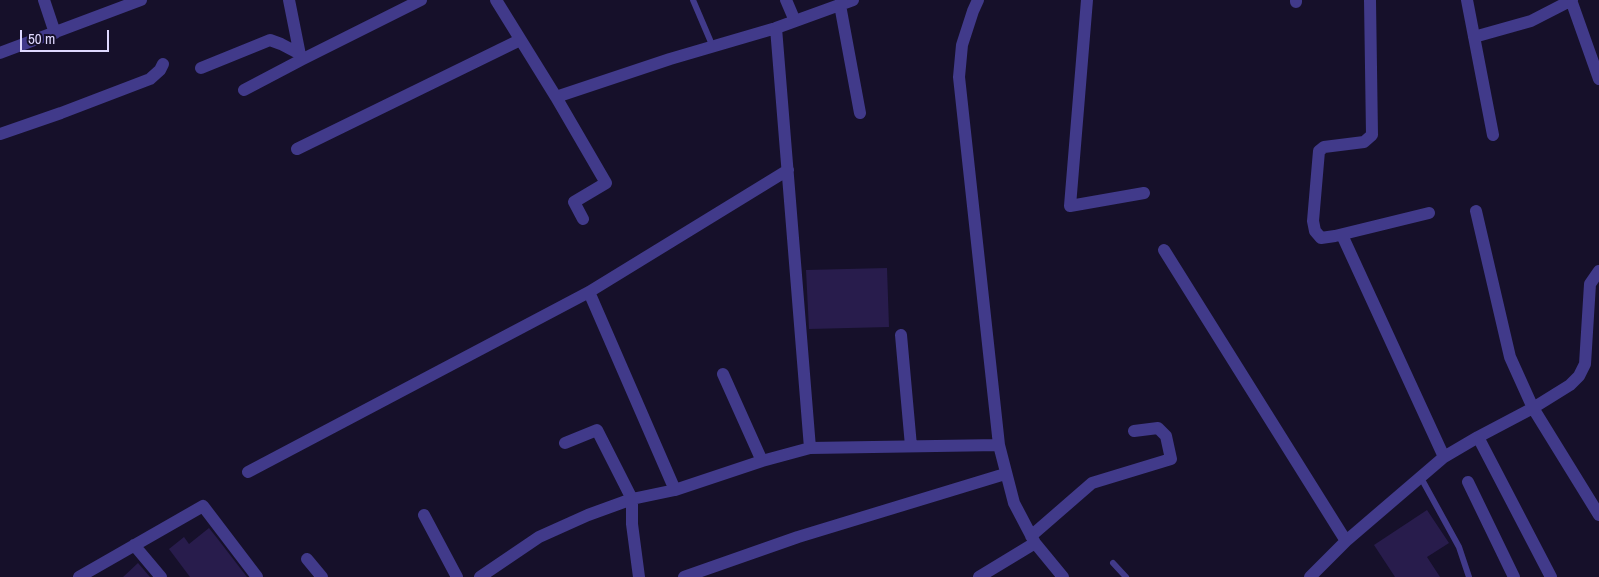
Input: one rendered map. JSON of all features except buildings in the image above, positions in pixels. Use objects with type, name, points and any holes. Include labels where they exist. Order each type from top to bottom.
[{"type":"street","points":[[44,0],[55,33]]},
{"type":"street","points":[[0,53],[142,0]]},
{"type":"street","points":[[288,0],[300,57]]},
{"type":"street","points":[[244,90],[300,57],[421,0]]},
{"type":"street","points":[[496,0],[606,182],[574,202],[583,219]]},
{"type":"street","points":[[786,0],[795,21]]},
{"type":"street","points":[[556,97],[776,28],[853,0]]},
{"type":"street","points":[[978,0],[962,45],[959,77],[999,444],[1005,474],[1014,503],[1033,539],[1063,577]]},
{"type":"street","points":[[1087,0],[1070,206],[1144,193]]},
{"type":"street","points":[[1370,0],[1372,135],[1364,142],[1324,147],[1319,151],[1313,221],[1315,231],[1321,238],[1342,235],[1429,213]]},
{"type":"street","points":[[1467,0],[1493,135]]},
{"type":"street","points":[[1474,37],[1531,21],[1571,0],[1599,79]]},
{"type":"street","points":[[840,5],[860,113]]},
{"type":"street","points":[[776,28],[810,448]]},
{"type":"street","points":[[200,68],[270,40],[275,41],[300,57]]},
{"type":"street","points":[[298,149],[520,40]]},
{"type":"street","points":[[0,134],[62,113],[150,79],[160,70],[163,64]]},
{"type":"street","points":[[248,472],[589,292],[788,170]]},
{"type":"street","points":[[1476,211],[1510,357],[1533,408],[1599,515]]},
{"type":"street","points":[[1342,235],[1444,457]]},
{"type":"street","points":[[1164,250],[1346,541]]},
{"type":"street","points":[[1310,577],[1346,541],[1444,457],[1533,408],[1570,385],[1579,376],[1585,364],[1590,284],[1599,271]]},
{"type":"street","points":[[589,292],[675,490]]},
{"type":"street","points":[[901,335],[911,446]]},
{"type":"street","points":[[723,374],[762,461]]},
{"type":"street","points":[[979,577],[1033,539],[1092,483],[1171,458],[1166,436],[1158,428],[1134,431]]},
{"type":"street","points":[[565,443],[597,430],[632,499],[632,524],[639,577]]},
{"type":"street","points":[[1478,437],[1551,577]]},
{"type":"street","points":[[480,577],[539,537],[588,516],[632,499],[675,490],[762,461],[810,448],[999,444]]},
{"type":"street","points":[[684,577],[798,537],[1005,474]]},
{"type":"street","points":[[1468,482],[1514,577]]},
{"type":"street","points":[[78,577],[203,506],[257,577]]},
{"type":"street","points":[[424,515],[457,577]]},
{"type":"street","points":[[134,545],[161,577]]},
{"type":"street","points":[[307,559],[322,577]]},
{"type":"lane","points":[[693,0],[713,48]]},
{"type":"lane","points":[[1420,476],[1459,547],[1469,577]]},
{"type":"lane","points":[[1113,563],[1126,577]]}]
